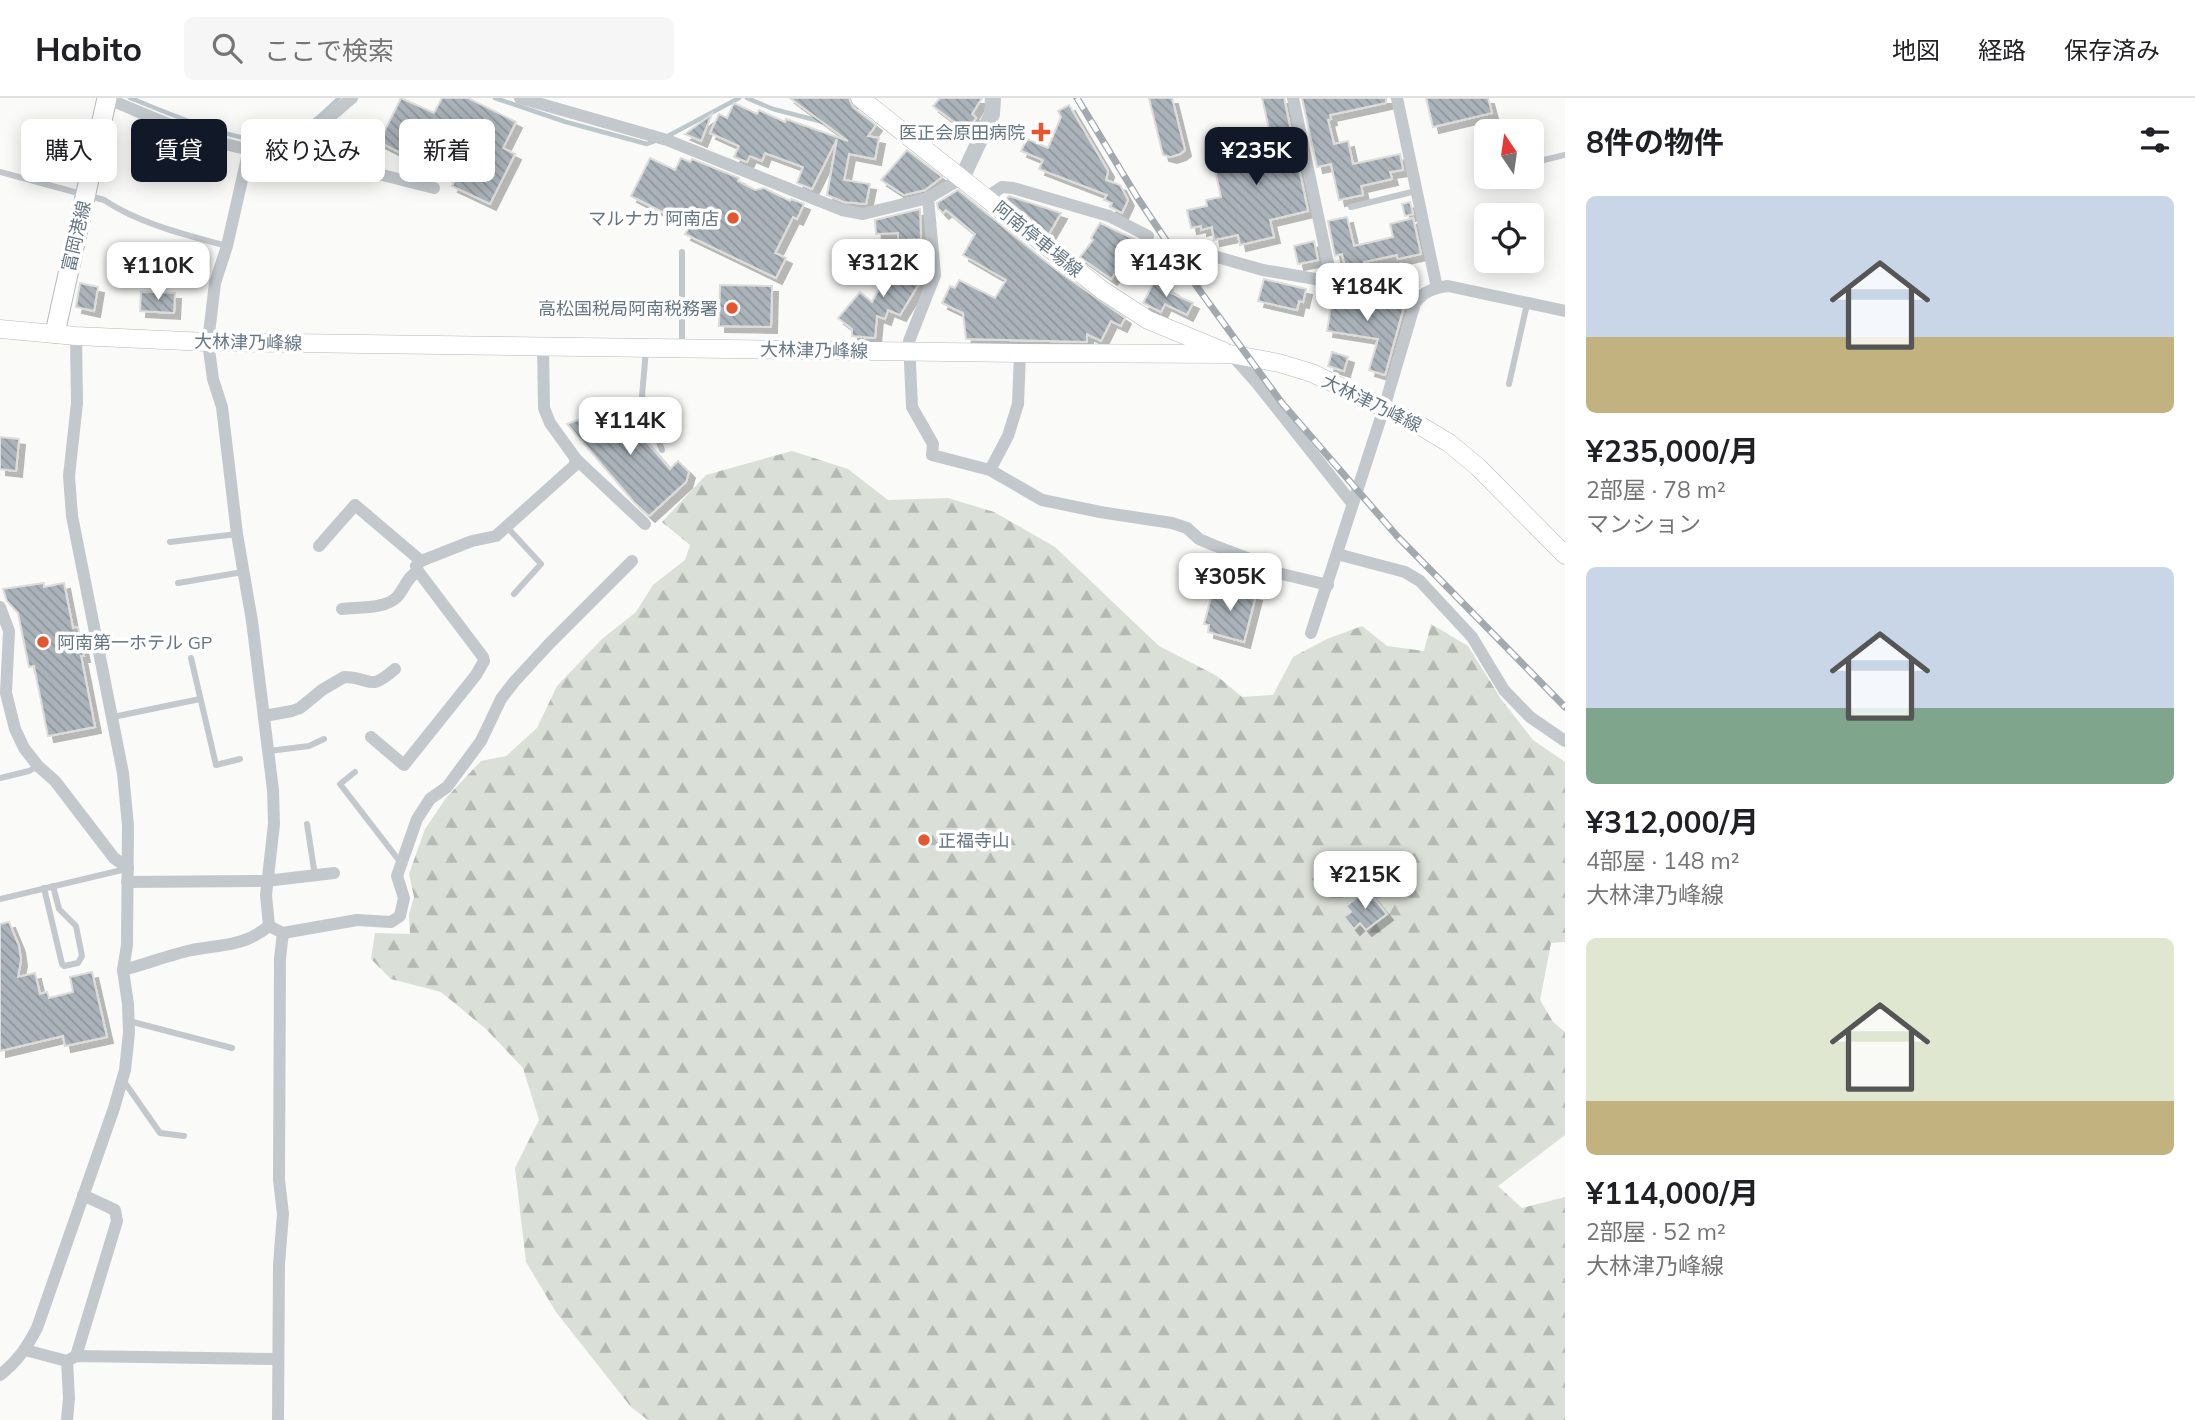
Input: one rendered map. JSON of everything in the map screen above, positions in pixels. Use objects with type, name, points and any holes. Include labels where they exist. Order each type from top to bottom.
[{"type":"main road","name":"富岡港線","points":[[55,333],[106,98]]},
{"type":"main road","name":"阿南停車場線","points":[[860,98],[1101,290],[1148,320],[1230,354]]},
{"type":"main road","name":"大林津乃峰線","points":[[0,329],[76,336],[208,342],[1230,354],[1279,363],[1312,373],[1419,425],[1448,443],[1478,467],[1565,555]]},
{"type":"street","points":[[106,98],[208,138],[241,147]]},
{"type":"street","points":[[326,119],[352,98]]},
{"type":"street","points":[[520,98],[662,138],[842,211],[863,214],[928,198],[962,178],[992,114],[993,98]]},
{"type":"street","points":[[1293,98],[1332,282]]},
{"type":"street","points":[[1397,98],[1437,288]]},
{"type":"street","points":[[385,176],[434,188]]},
{"type":"street","points":[[242,182],[227,246],[215,283],[208,342],[213,379],[222,407],[268,751],[274,824],[266,881],[270,926]]},
{"type":"street","points":[[987,198],[1002,187],[1013,188],[1109,216],[1148,236]]},
{"type":"street","points":[[928,198],[935,275],[910,334],[909,351],[912,407],[933,444],[932,455],[990,470],[1042,500],[1172,523],[1187,528],[1199,539],[1263,564],[1265,570],[1328,585]]},
{"type":"street","points":[[1185,248],[1263,270],[1419,298]]},
{"type":"street","points":[[1311,633],[1415,303],[1429,290],[1448,286],[1565,312]]},
{"type":"street","points":[[0,1375],[13,1365],[25,1350],[37,1328],[125,1070],[129,1021],[123,970],[127,945],[128,826],[123,773],[72,516],[69,476],[77,403],[76,336]]},
{"type":"street","points":[[543,346],[544,408],[550,423],[576,459],[645,524]]},
{"type":"street","points":[[990,470],[1008,436],[1018,404],[1020,353]]},
{"type":"street","points":[[1230,354],[1256,382],[1352,503]]},
{"type":"street","points":[[342,609],[389,603],[398,596],[419,566],[472,541],[491,538],[574,467],[576,459]]},
{"type":"street","points":[[319,546],[355,505],[419,566],[483,657],[484,662],[476,675],[404,765],[371,737]]},
{"type":"street","points":[[1336,554],[1405,572],[1420,581],[1472,638],[1504,690],[1530,717],[1565,741]]},
{"type":"street","points":[[270,926],[283,933],[357,920],[391,922],[400,916],[404,898],[397,876],[417,819],[430,799],[447,787],[481,741],[501,699],[514,682],[632,561]]},
{"type":"street","points":[[0,607],[9,631],[6,693],[15,729],[38,766],[55,781],[127,875]]},
{"type":"street","points":[[264,716],[292,712],[344,677],[373,684],[379,683],[395,669]]},
{"type":"street","points":[[127,875],[266,881],[334,873]]},
{"type":"street","points":[[123,970],[192,950],[234,945],[255,937],[270,926]]},
{"type":"street","points":[[278,1420],[279,1264],[283,1214],[279,1180],[279,958],[283,933]]},
{"type":"street","points":[[67,1420],[72,1359],[117,1222],[115,1210],[83,1195]]},
{"type":"street","points":[[25,1350],[72,1359],[278,1359]]},
{"type":"lane","points":[[1544,160],[1565,155]]},
{"type":"lane","points":[[0,172],[86,194],[173,231],[227,246]]},
{"type":"lane","points":[[1351,207],[1416,191]]},
{"type":"lane","points":[[682,252],[682,349]]},
{"type":"lane","points":[[1509,384],[1527,304]]},
{"type":"lane","points":[[646,348],[642,396],[662,450]]},
{"type":"lane","points":[[507,527],[541,564],[514,594]]},
{"type":"lane","points":[[170,542],[237,534]]},
{"type":"lane","points":[[178,583],[243,572]]},
{"type":"lane","points":[[191,658],[216,765],[240,759]]},
{"type":"lane","points":[[113,717],[200,699]]},
{"type":"lane","points":[[268,751],[309,746],[324,739]]},
{"type":"lane","points":[[0,778],[38,766]]},
{"type":"lane","points":[[355,772],[340,784],[401,863]]},
{"type":"lane","points":[[307,824],[315,876]]},
{"type":"lane","points":[[0,899],[53,886],[127,875]]},
{"type":"lane","points":[[44,888],[62,964],[64,966],[78,963],[82,956],[76,926],[59,909],[53,886]]},
{"type":"lane","points":[[129,1021],[232,1048]]},
{"type":"lane","points":[[122,1079],[160,1133],[184,1136]]},
{"type":"green space","points":[[792,451],[848,469],[888,500],[948,498],[994,512],[1055,547],[1159,646],[1217,676],[1242,697],[1273,695],[1293,657],[1327,639],[1362,626],[1387,646],[1424,651],[1431,624],[1468,646],[1501,699],[1533,740],[1565,762],[1565,942],[1551,943],[1540,1000],[1553,1022],[1565,1032],[1565,1135],[1498,1186],[1522,1208],[1565,1197],[1565,1420],[648,1420],[631,1407],[556,1312],[526,1262],[515,1168],[539,1120],[523,1068],[486,1029],[441,992],[391,979],[371,959],[375,933],[410,934],[409,914],[414,897],[409,874],[425,829],[446,798],[481,761],[506,756],[537,728],[557,686],[602,639],[636,612],[653,585],[685,560],[690,545],[662,522],[706,475]]},
{"type":"building","points":[[401,98],[434,113],[442,98],[468,98],[516,122],[503,148],[515,154],[490,204],[452,186],[454,182],[495,182],[495,119],[399,119],[399,152],[385,145],[385,130]]},
{"type":"building","points":[[790,98],[849,98],[853,107],[876,125],[868,136],[879,138],[875,159],[849,154],[844,180],[870,184],[866,204],[844,202],[827,195],[837,139],[812,189],[797,183],[803,167],[765,153],[762,161],[750,156],[747,162],[734,157],[739,146],[710,133],[719,114],[727,118],[734,103],[757,114],[759,110],[785,122],[786,119],[848,141]]},
{"type":"building","points":[[940,98],[982,98],[972,114],[976,118],[966,131],[933,106]]},
{"type":"building","points":[[1149,98],[1172,98],[1185,150],[1180,154],[1171,157],[1163,155]]},
{"type":"building","points":[[1262,98],[1284,98],[1308,211],[1270,220],[1274,237],[1240,245],[1238,235],[1214,240],[1212,227],[1201,230],[1201,226],[1191,228],[1187,210],[1207,206],[1206,200],[1221,197],[1214,165],[1274,151]]},
{"type":"building","points":[[1302,98],[1386,98],[1386,103],[1330,115],[1331,119],[1328,120],[1334,144],[1348,141],[1353,164],[1400,154],[1403,170],[1390,172],[1392,179],[1361,186],[1363,195],[1339,200],[1331,164],[1317,167]]},
{"type":"building","points":[[1426,98],[1488,98],[1492,113],[1433,127]]},
{"type":"building","points":[[1069,105],[1108,171],[1106,180],[1120,185],[1128,200],[1122,213],[1110,207],[1112,203],[1104,200],[1107,195],[1039,169],[1043,160],[1021,151],[1027,139],[1048,148],[1061,117],[1058,111]]},
{"type":"building","points":[[712,114],[701,141],[685,134]]},
{"type":"building","points":[[907,150],[942,177],[925,190],[904,195],[881,180]]},
{"type":"building","name":"マルナカ 阿南店","points":[[650,158],[675,170],[681,158],[690,162],[692,159],[739,178],[738,181],[755,190],[764,188],[790,201],[791,199],[804,204],[797,219],[793,217],[775,253],[786,258],[776,278],[685,234],[690,226],[631,196]]},
{"type":"building","points":[[958,190],[1055,269],[1125,318],[1121,326],[1111,321],[1101,341],[1087,334],[1087,342],[966,339],[963,313],[942,303],[950,286],[955,288],[959,280],[995,298],[1006,280],[963,255],[975,234],[946,210],[943,213],[937,203]]},
{"type":"building","points":[[1009,196],[1061,213],[1049,234],[1006,199]]},
{"type":"building","points":[[1410,202],[1413,214],[1405,216],[1402,204]]},
{"type":"building","points":[[920,209],[921,239],[898,240],[898,233],[876,234],[875,220]]},
{"type":"building","points":[[1347,217],[1354,246],[1393,237],[1390,224],[1413,218],[1421,254],[1398,259],[1397,255],[1364,262],[1365,266],[1346,270],[1342,254],[1335,256],[1328,221]]},
{"type":"building","points":[[1100,223],[1164,253],[1151,277],[1124,262],[1111,279],[1080,257],[1093,240],[1091,238]]},
{"type":"building","points":[[1314,241],[1318,260],[1298,264],[1294,246]]},
{"type":"building","points":[[898,255],[926,272],[900,315],[888,310],[885,319],[877,316],[875,338],[852,336],[852,329],[838,318],[860,292],[872,302]]},
{"type":"building","points":[[1264,279],[1306,289],[1303,302],[1299,301],[1297,310],[1258,301]]},
{"type":"building","points":[[1155,280],[1173,290],[1171,293],[1193,303],[1187,315],[1165,304],[1161,312],[1143,303]]},
{"type":"building","points":[[80,283],[98,287],[94,311],[76,307]]},
{"type":"building","points":[[720,285],[772,286],[771,327],[719,326]]},
{"type":"building","points":[[1329,290],[1405,303],[1385,375],[1369,370],[1378,339],[1327,331],[1332,299],[1328,299]]},
{"type":"building","points":[[141,292],[175,293],[174,313],[140,311]]},
{"type":"building","points":[[1332,352],[1348,357],[1344,371],[1328,366]]},
{"type":"building","points":[[630,400],[634,413],[624,416],[670,469],[678,461],[689,472],[686,482],[649,516],[567,424]]},
{"type":"building","points":[[0,437],[19,439],[16,471],[0,469]]},
{"type":"building","points":[[44,583],[44,587],[64,583],[73,628],[78,627],[95,727],[48,736],[34,666],[29,667],[18,613],[7,601],[3,589]]},
{"type":"building","points":[[1220,586],[1256,595],[1244,642],[1208,632],[1209,625],[1204,624],[1213,590],[1218,592]]},
{"type":"building","points":[[1367,890],[1387,914],[1366,930],[1360,923],[1354,929],[1344,917],[1351,912],[1346,906]]},
{"type":"building","points":[[9,922],[19,946],[21,960],[18,977],[35,973],[40,994],[47,992],[49,998],[73,992],[70,977],[92,972],[107,1037],[65,1046],[63,1036],[0,1051],[0,924]]},
{"type":"waterway","points":[[130,98],[227,134],[266,141],[281,139],[298,132],[339,98]]},
{"type":"waterway","points":[[495,98],[566,122],[647,144],[658,140]]},
{"type":"waterway","points":[[666,137],[739,98]]},
{"type":"waterway","points":[[747,98],[773,109],[827,123]]},
{"type":"railway","points":[[1077,98],[1137,197],[1200,291],[1282,403],[1397,536],[1565,707]]},
{"type":"place","name":"医正会原田病院","points":[[1041,132]]},
{"type":"place","name":"マルナカ 阿南店","points":[[733,218]]},
{"type":"place","name":"高松国税局阿南税務署","points":[[732,308]]},
{"type":"place","name":"阿南第一ホテル GP","points":[[43,642]]},
{"type":"place","name":"正福寺山","points":[[924,840]]}]
